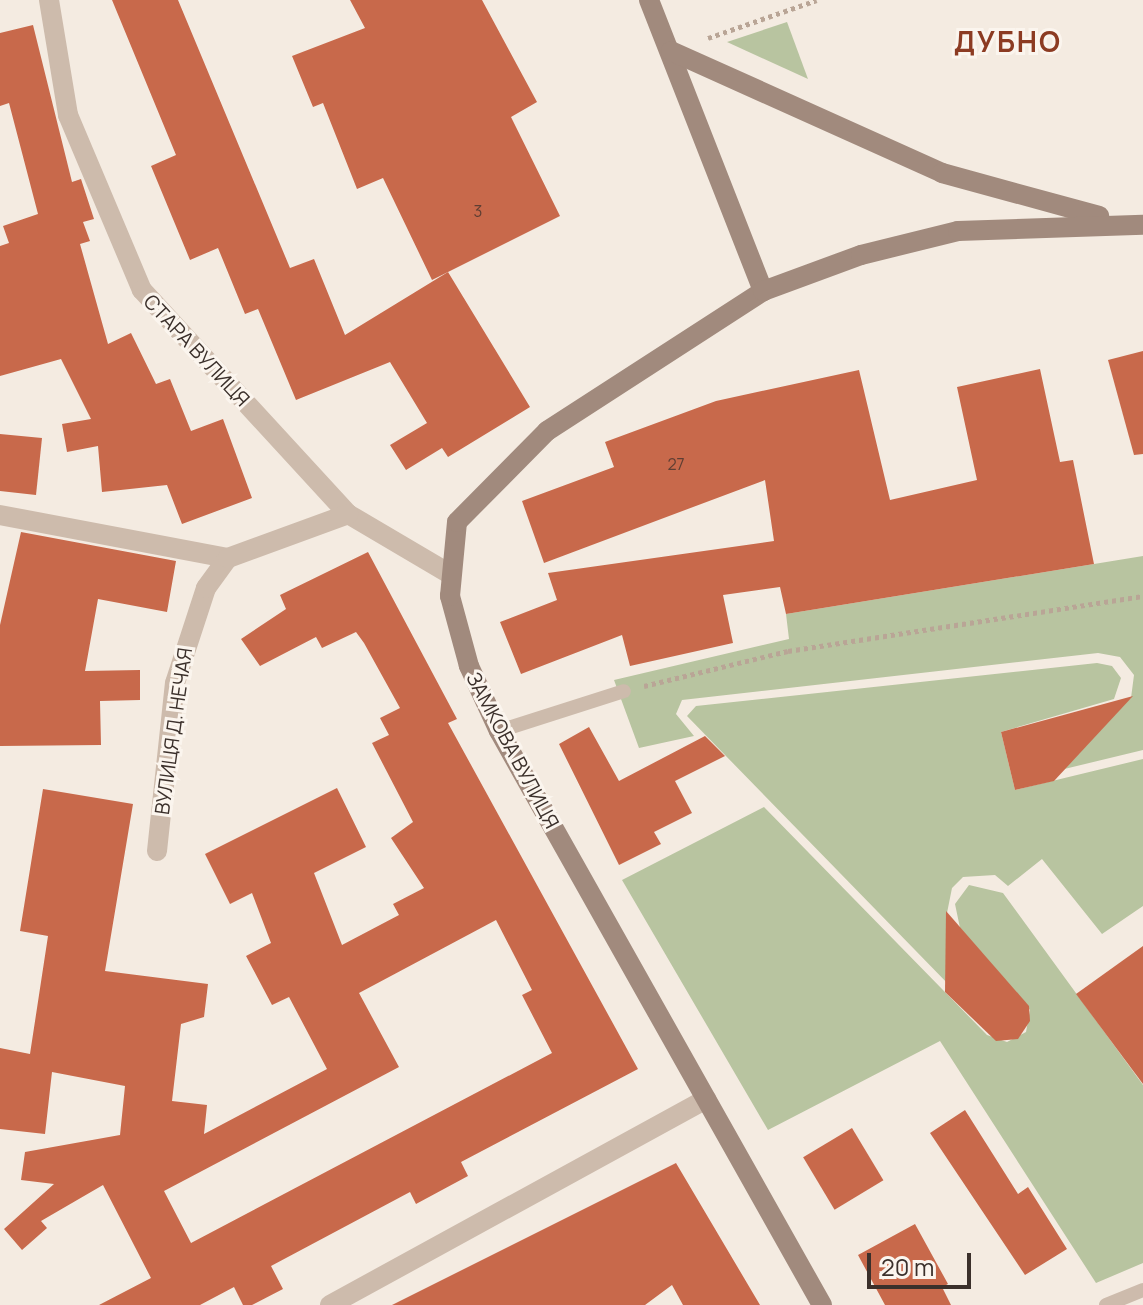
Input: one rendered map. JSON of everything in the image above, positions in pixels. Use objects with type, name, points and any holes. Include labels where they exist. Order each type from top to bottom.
[{"type":"main road","points":[[649,0],[763,291]]},
{"type":"main road","points":[[671,51],[942,173],[1119,221]]},
{"type":"main road","name":"ЗАМКОВА ВУЛИЦЯ","points":[[822,1305],[499,731],[461,643],[448,573],[457,522],[507,464],[615,381],[763,291],[861,255],[958,231],[1119,221],[1143,225]]},
{"type":"street","name":"СТАРА ВУЛИЦЯ","points":[[49,0],[68,115],[142,290],[348,514],[448,573]]},
{"type":"street","points":[[0,515],[228,558],[348,514]]},
{"type":"street","name":"ВУЛИЦЯ Д. НЕЧАЯ","points":[[157,851],[186,637],[194,610],[228,558]]},
{"type":"street","points":[[330,1305],[706,1099]]},
{"type":"lane","points":[[499,731],[624,691]]},
{"type":"lane","points":[[1106,1305],[1143,1290]]},
{"type":"path","points":[[671,51],[817,0]]},
{"type":"path","points":[[624,691],[788,651],[1143,596]]},
{"type":"green space","points":[[787,22],[808,79],[727,42]]},
{"type":"green space","points":[[1143,556],[1143,750],[1023,779],[1131,698],[1134,675],[1120,657],[1098,653],[682,700],[676,714],[694,736],[639,748],[614,680],[789,639],[786,614]]},
{"type":"green space","points":[[1097,663],[1112,666],[1121,678],[1114,699],[1001,732],[1015,790],[1143,759],[1143,906],[1102,934],[1042,859],[1008,886],[995,875],[963,877],[952,888],[946,918],[992,1029],[687,716],[696,706]]},
{"type":"green space","points":[[764,807],[987,1035],[1007,1042],[1026,1032],[1030,1010],[960,928],[955,904],[969,885],[1003,893],[1143,1085],[1143,1263],[1096,1283],[940,1041],[768,1130],[622,880]]},
{"type":"building","points":[[112,0],[178,0],[290,268],[314,259],[345,335],[448,272],[530,407],[448,457],[442,448],[406,470],[390,445],[427,423],[390,362],[296,400],[258,309],[245,314],[218,248],[190,260],[151,166],[176,155]]},
{"type":"building","points":[[350,0],[482,0],[537,102],[511,117],[560,216],[432,280],[383,178],[357,189],[323,103],[313,107],[292,56],[365,28]]},
{"type":"building","points":[[33,25],[72,182],[81,179],[94,219],[83,222],[90,241],[80,244],[108,344],[131,333],[156,384],[170,379],[191,431],[223,419],[252,498],[182,524],[167,485],[102,492],[98,446],[67,452],[62,424],[91,419],[61,359],[0,376],[0,246],[9,243],[3,226],[38,214],[9,103],[0,106],[0,33]]},
{"type":"building","points":[[1143,351],[1143,454],[1134,455],[1108,360]]},
{"type":"building","points":[[1040,369],[1060,462],[1073,460],[1094,564],[786,614],[780,587],[723,595],[733,643],[630,666],[622,635],[521,674],[500,622],[557,600],[548,573],[774,541],[765,480],[544,563],[522,501],[614,467],[605,442],[716,401],[859,370],[890,500],[977,480],[957,387]]},
{"type":"building","points":[[0,434],[42,438],[36,495],[0,491]]},
{"type":"building","points":[[21,532],[176,561],[167,612],[98,599],[85,671],[140,670],[140,700],[100,701],[101,745],[0,746],[0,625]]},
{"type":"building","points":[[368,552],[457,719],[448,723],[638,1069],[461,1162],[468,1176],[416,1204],[410,1192],[271,1266],[283,1289],[252,1305],[243,1305],[234,1287],[200,1305],[99,1305],[151,1278],[103,1185],[41,1221],[47,1228],[22,1250],[4,1229],[54,1184],[21,1180],[25,1152],[120,1135],[125,1086],[52,1072],[45,1134],[0,1129],[0,1048],[30,1054],[48,936],[20,931],[43,789],[133,804],[105,971],[208,984],[204,1017],[181,1024],[172,1101],[207,1105],[204,1134],[327,1069],[289,997],[272,1005],[246,956],[271,943],[252,893],[230,904],[205,854],[337,788],[366,847],[314,873],[342,945],[399,915],[393,904],[424,888],[391,838],[413,822],[372,743],[389,735],[380,718],[400,708],[356,632],[322,648],[316,637],[260,666],[241,639],[286,609],[280,595]],"holes":[[[496,920],[532,990],[522,995],[552,1053],[191,1243],[164,1191],[399,1067],[359,993]]]},
{"type":"building","points":[[1133,696],[1054,781],[1015,790],[1001,732]]},
{"type":"building","points":[[589,727],[619,781],[705,736],[725,756],[675,781],[692,813],[654,832],[661,844],[619,865],[559,744]]},
{"type":"building","points":[[946,911],[1029,1006],[1030,1021],[1018,1039],[996,1041],[945,992]]},
{"type":"building","points":[[1143,946],[1143,1084],[1076,994]]},
{"type":"building","points":[[965,1110],[1018,1194],[1028,1187],[1067,1249],[1025,1275],[930,1133]]},
{"type":"building","points":[[852,1128],[883,1180],[835,1210],[803,1157]]},
{"type":"building","points":[[676,1163],[760,1305],[683,1305],[672,1285],[645,1305],[392,1305]]},
{"type":"building","points":[[915,1224],[948,1284],[942,1287],[951,1305],[885,1305],[858,1255]]},
{"type":"district","name":"ДУБНО","points":[[1008,41]]}]
